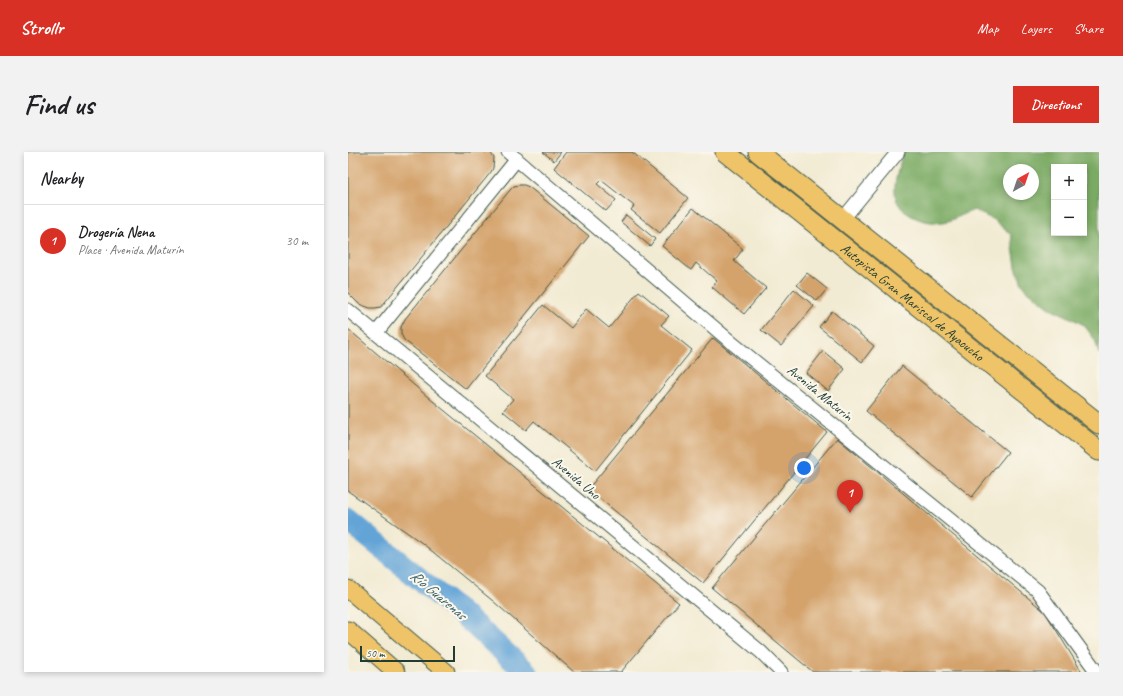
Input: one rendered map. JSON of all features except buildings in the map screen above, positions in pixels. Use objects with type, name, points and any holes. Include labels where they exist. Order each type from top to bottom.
[{"type":"highway","name":"Autopista Gran Mariscal de Ayacucho","points":[[725,152],[1099,451]]},
{"type":"highway","name":"Autopista Gran Mariscal de Ayacucho","points":[[758,152],[1099,424]]},
{"type":"main road","points":[[348,589],[446,672]]},
{"type":"main road","points":[[348,630],[396,672]]},
{"type":"street","points":[[842,220],[898,152]]},
{"type":"street","points":[[376,332],[512,156]]},
{"type":"street","name":"Avenida Maturín","points":[[512,156],[731,342],[1038,591],[1097,672]]},
{"type":"street","name":"Avenida Uno","points":[[348,310],[761,652],[782,672]]},
{"type":"green space","points":[[905,152],[1099,152],[1099,354],[1095,340],[1084,325],[1050,308],[1028,291],[1022,284],[1016,267],[1011,235],[994,220],[974,210],[948,221],[941,222],[926,221],[911,216],[900,206],[896,199],[896,176],[903,153]]},
{"type":"waterway","name":"Río Guarenas","points":[[348,520],[469,620],[526,672]]},
{"type":"place","name":"Drogería Nena","points":[[850,513]]}]
